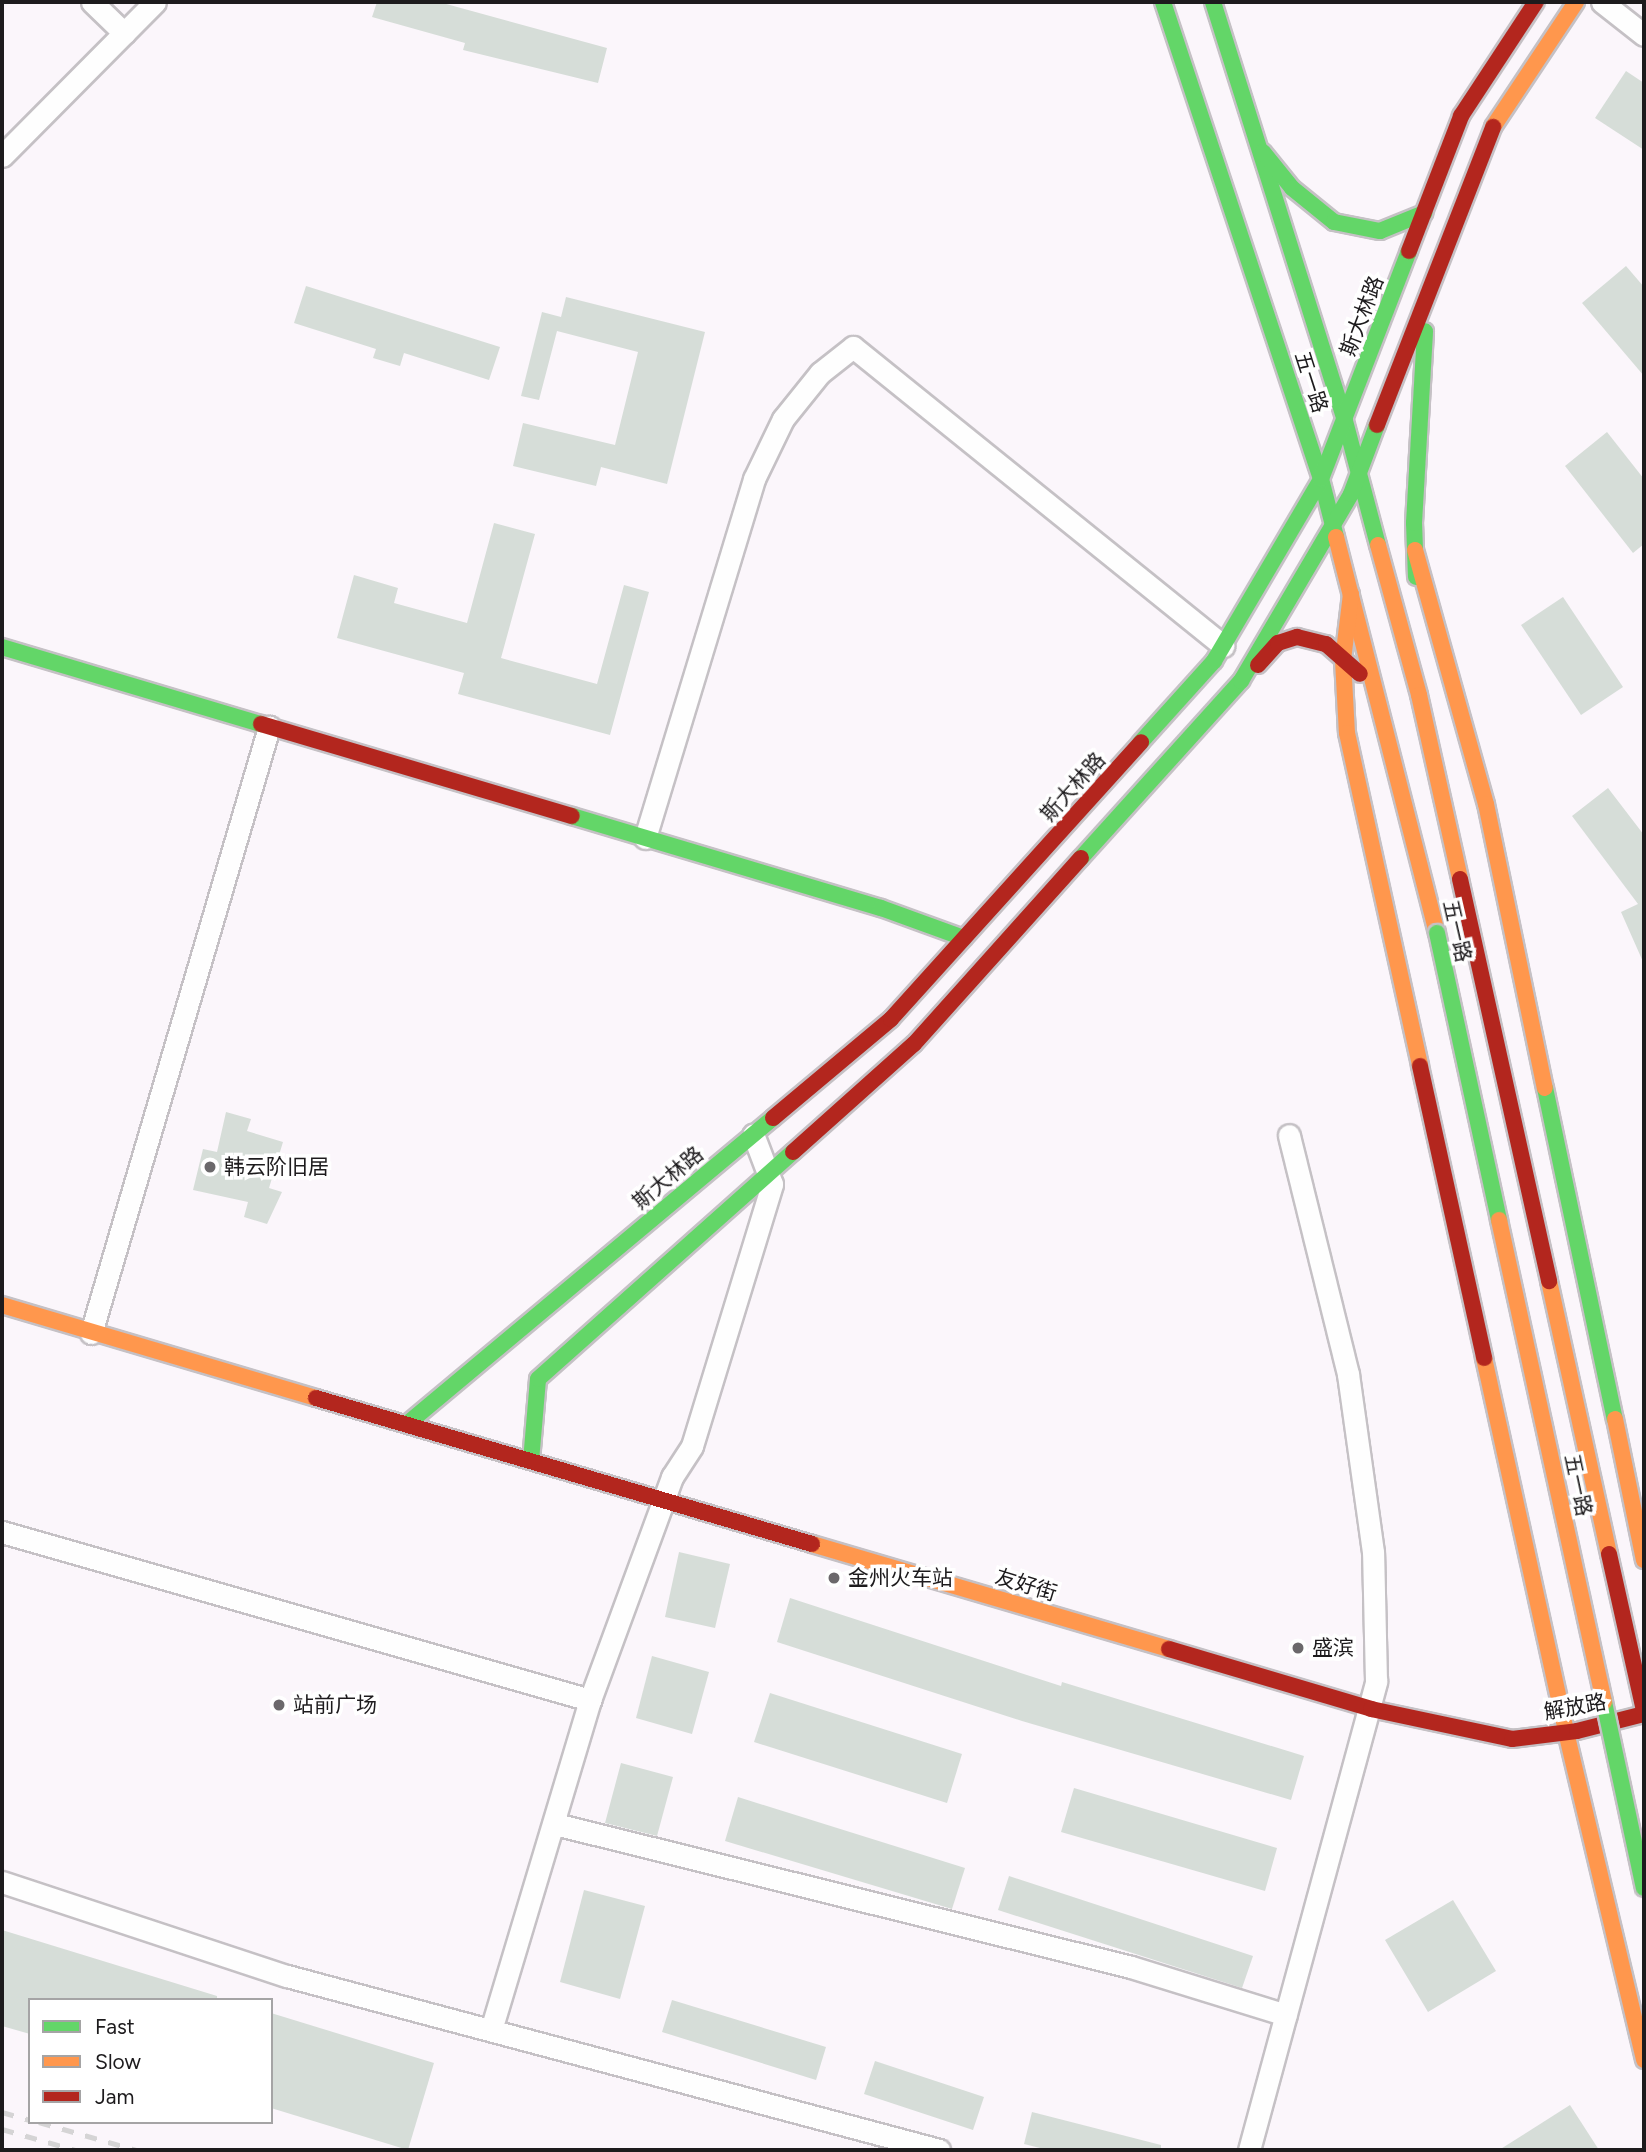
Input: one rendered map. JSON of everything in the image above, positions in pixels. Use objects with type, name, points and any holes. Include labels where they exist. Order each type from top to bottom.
[{"type":"main road","name":"五一路","points":[[1163,2],[1321,479],[1375,687],[1437,933],[1644,1888]]},
{"type":"main road","points":[[1213,2],[1345,421],[1419,695],[1644,1712]]},
{"type":"main road","name":"斯大林路","points":[[407,1424],[891,1019],[1214,662],[1321,479],[1461,116],[1536,2]]},
{"type":"main road","points":[[1241,681],[1333,525],[1359,474],[1490,131],[1576,2]]},
{"type":"main road","points":[[1262,152],[1292,187],[1334,222],[1380,231],[1424,214]]},
{"type":"main road","points":[[1419,695],[1415,550],[1427,299]]},
{"type":"main road","points":[[1415,550],[1486,804],[1644,1560]]},
{"type":"main road","points":[[1351,594],[1343,660],[1352,760],[1566,1732],[1644,2060]]},
{"type":"main road","points":[[531,1461],[538,1379],[914,1044],[1278,643],[1297,637],[1326,644],[1375,687]]},
{"type":"main road","points":[[2,648],[881,908],[964,938]]},
{"type":"main road","name":"友好街","points":[[3,1310],[407,1424],[663,1503],[1371,1709],[1512,1739]]},
{"type":"main road","name":"解放路","points":[[1512,1739],[1566,1732],[1644,1712]]},
{"type":"street","points":[[92,2],[124,33]]},
{"type":"street","points":[[2,156],[155,2]]},
{"type":"street","points":[[1602,2],[1644,35]]},
{"type":"street","points":[[645,838],[754,479],[783,419],[820,373],[853,347],[1224,646]]},
{"type":"street","points":[[91,1333],[269,727]]},
{"type":"street","points":[[491,2029],[555,1824],[590,1700],[663,1503],[692,1446],[772,1184],[753,1134]]},
{"type":"street","points":[[1249,2150],[1371,1709],[1376,1681],[1373,1552],[1348,1374],[1290,1135]]},
{"type":"street","points":[[2,1532],[590,1700]]},
{"type":"street","points":[[555,1824],[1118,1964],[1286,2015]]},
{"type":"street","points":[[2,1882],[287,1976],[939,2150]]},
{"type":"building","points":[[377,2],[439,2],[607,48],[598,83],[463,50],[465,43],[372,17]]},
{"type":"building","points":[[1626,71],[1644,83],[1644,150],[1595,118]]},
{"type":"building","points":[[1626,266],[1644,287],[1644,376],[1582,303]]},
{"type":"building","points":[[306,286],[500,347],[489,380],[404,353],[400,366],[373,358],[376,349],[294,323]]},
{"type":"building","points":[[566,297],[705,332],[667,484],[601,467],[596,486],[513,466],[523,423],[615,445],[638,352],[557,331],[539,400],[521,396],[542,312],[561,317]]},
{"type":"building","points":[[1607,432],[1644,479],[1644,544],[1633,553],[1565,466]]},
{"type":"building","points":[[494,523],[535,534],[501,658],[597,684],[624,585],[649,592],[610,735],[458,694],[464,673],[337,638],[354,575],[398,588],[394,603],[467,623]]},
{"type":"building","points":[[1563,597],[1623,687],[1581,715],[1521,625]]},
{"type":"building","points":[[1608,788],[1644,835],[1644,964],[1621,912],[1638,904],[1572,816]]},
{"type":"building","name":"韩云阶旧居","points":[[226,1112],[251,1119],[247,1131],[283,1142],[269,1188],[282,1192],[267,1224],[244,1217],[248,1202],[193,1190],[203,1149],[217,1152]]},
{"type":"building","points":[[679,1552],[730,1564],[715,1628],[665,1617]]},
{"type":"building","points":[[790,1598],[1061,1686],[1062,1682],[1304,1756],[1291,1800],[1022,1721],[777,1642]]},
{"type":"building","points":[[652,1656],[709,1672],[692,1734],[636,1718]]},
{"type":"building","points":[[770,1693],[962,1754],[947,1803],[754,1742]]},
{"type":"building","points":[[621,1763],[673,1777],[657,1836],[605,1823]]},
{"type":"building","points":[[1074,1788],[1277,1848],[1265,1891],[1061,1832]]},
{"type":"building","points":[[738,1797],[965,1868],[952,1909],[725,1841]]},
{"type":"building","points":[[1009,1876],[1253,1956],[1242,1988],[998,1910]]},
{"type":"building","points":[[584,1890],[645,1906],[620,1999],[560,1982]]},
{"type":"building","points":[[1453,1900],[1496,1971],[1428,2012],[1385,1940]]},
{"type":"building","points":[[2,1930],[217,1996],[28,1998],[28,2033],[2,2026]]},
{"type":"building","points":[[672,2000],[826,2047],[816,2080],[662,2032]]},
{"type":"building","points":[[273,2014],[434,2063],[408,2150],[273,2109]]},
{"type":"building","points":[[875,2061],[984,2097],[973,2130],[864,2094]]},
{"type":"building","points":[[1570,2105],[1599,2150],[1499,2150]]},
{"type":"building","points":[[1032,2112],[1161,2145],[1161,2150],[1048,2150],[1024,2144]]},
{"type":"railway","points":[[2,2112],[28,2119]]},
{"type":"railway","points":[[46,2124],[136,2150]]},
{"type":"railway","points":[[2,2129],[75,2150]]},
{"type":"traffic: fast","points":[[1163,2],[1321,479],[1336,537]]},
{"type":"traffic: fast","points":[[1213,2],[1345,421],[1378,545]]},
{"type":"traffic: fast","points":[[1263,152],[1292,188],[1334,222],[1380,231],[1424,213]]},
{"type":"traffic: fast","points":[[1141,742],[1214,661],[1321,479],[1409,251]]},
{"type":"traffic: fast","points":[[1416,577],[1414,523],[1425,331]]},
{"type":"traffic: fast","points":[[1081,858],[1241,681],[1351,494],[1377,425]]},
{"type":"traffic: fast","points":[[2,647],[261,724]]},
{"type":"traffic: fast","points":[[572,816],[881,908],[964,938]]},
{"type":"traffic: fast","points":[[1437,933],[1499,1220]]},
{"type":"traffic: fast","points":[[1545,1088],[1615,1419]]},
{"type":"traffic: fast","points":[[407,1424],[773,1118]]},
{"type":"traffic: fast","points":[[531,1461],[538,1379],[793,1152]]},
{"type":"traffic: fast","points":[[1604,1702],[1644,1888]]},
{"type":"traffic: slow","points":[[1493,127],[1576,2]]},
{"type":"traffic: slow","points":[[1336,537],[1437,933]]},
{"type":"traffic: slow","points":[[1378,545],[1419,695],[1460,879]]},
{"type":"traffic: slow","points":[[1415,550],[1486,804],[1545,1088]]},
{"type":"traffic: slow","points":[[1351,594],[1343,660],[1347,733],[1420,1066]]},
{"type":"traffic: slow","points":[[1499,1220],[1604,1702]]},
{"type":"traffic: slow","points":[[1549,1281],[1609,1554]]},
{"type":"traffic: slow","points":[[2,1305],[316,1398]]},
{"type":"traffic: slow","points":[[1484,1358],[1566,1732]]},
{"type":"traffic: slow","points":[[1615,1419],[1644,1560]]},
{"type":"traffic: slow","points":[[812,1544],[1169,1649]]},
{"type":"traffic: slow","points":[[1566,1732],[1644,2060]]},
{"type":"traffic: jam","points":[[1409,251],[1461,116],[1536,2]]},
{"type":"traffic: jam","points":[[1377,425],[1493,127]]},
{"type":"traffic: jam","points":[[1258,665],[1278,643],[1297,637],[1326,644],[1360,674]]},
{"type":"traffic: jam","points":[[261,724],[572,816]]},
{"type":"traffic: jam","points":[[773,1118],[891,1019],[1141,742]]},
{"type":"traffic: jam","points":[[793,1152],[914,1044],[1081,858]]},
{"type":"traffic: jam","points":[[1460,879],[1549,1281]]},
{"type":"traffic: jam","points":[[1420,1066],[1484,1358]]},
{"type":"traffic: jam","points":[[316,1398],[812,1544]]},
{"type":"traffic: jam","points":[[1609,1554],[1644,1710]]},
{"type":"traffic: jam","points":[[1169,1649],[1371,1709],[1512,1739],[1577,1731],[1644,1714]]},
{"type":"place","name":"韩云阶旧居","points":[[210,1167]]},
{"type":"place","name":"金州火车站","points":[[834,1578]]},
{"type":"place","name":"盛滨","points":[[1298,1648]]},
{"type":"place","name":"站前广场","points":[[279,1705]]}]
